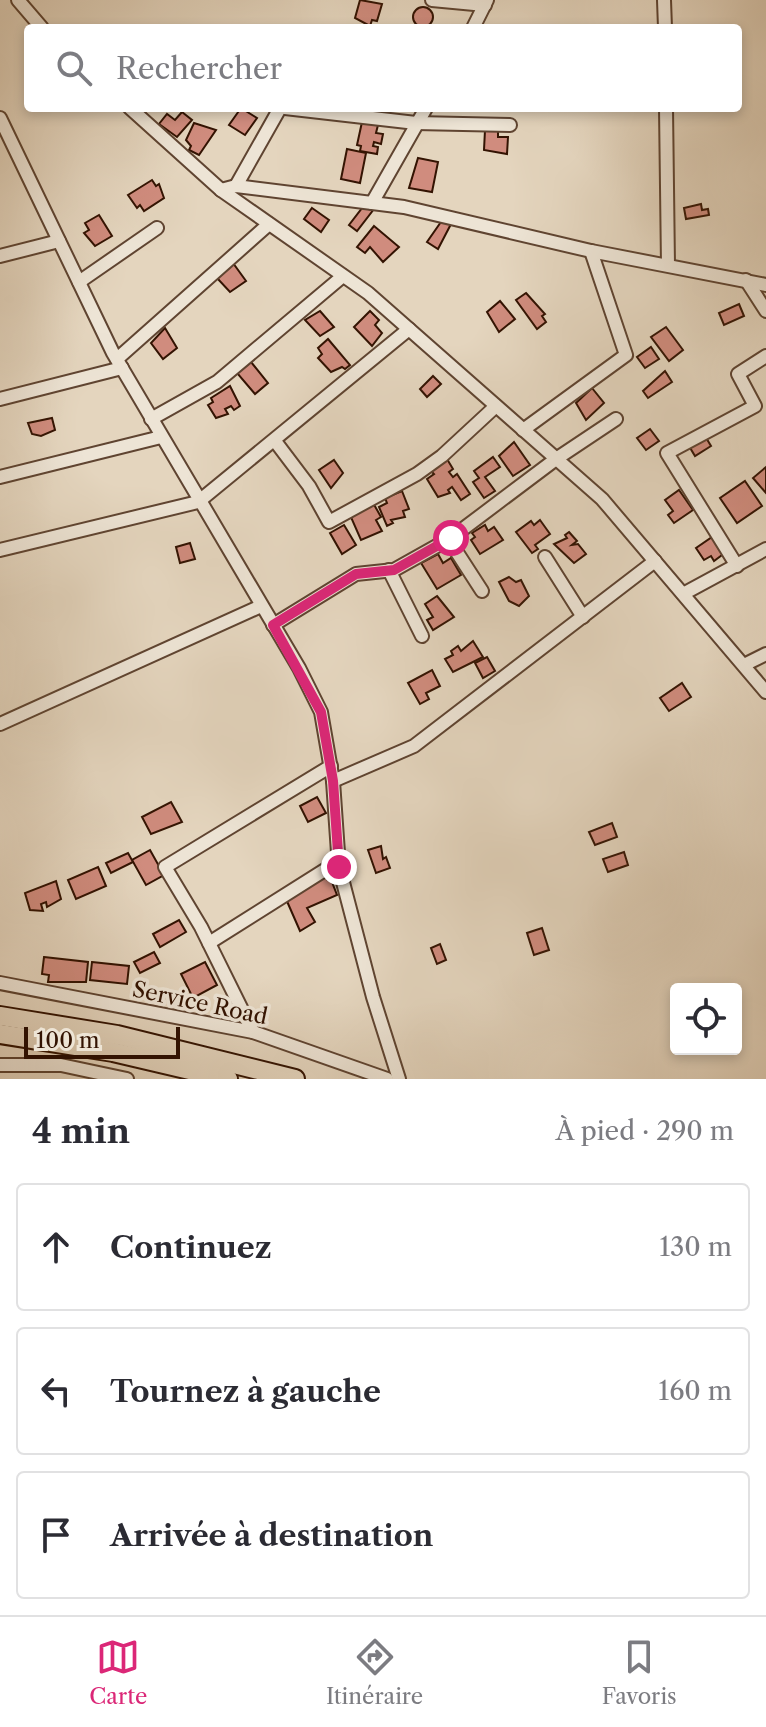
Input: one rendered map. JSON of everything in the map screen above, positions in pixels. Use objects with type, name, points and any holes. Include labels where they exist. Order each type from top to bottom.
[{"type":"main road","points":[[0,1016],[117,1035],[295,1079]]},
{"type":"main road","points":[[0,1034],[113,1052],[228,1079]]},
{"type":"street","points":[[18,0],[39,24]]},
{"type":"street","points":[[432,0],[486,3],[475,24]]},
{"type":"street","points":[[664,0],[665,24]]},
{"type":"street","points":[[134,112],[221,190],[343,276],[409,329],[602,499],[766,692]]},
{"type":"street","points":[[236,186],[281,112]]},
{"type":"street","points":[[318,112],[416,123],[510,125]]},
{"type":"street","points":[[372,203],[386,184],[423,112]]},
{"type":"street","points":[[666,112],[668,265]]},
{"type":"street","points":[[0,118],[119,364],[321,712],[333,781],[339,861],[373,997],[399,1079]]},
{"type":"street","points":[[221,190],[236,186],[404,207],[591,251],[766,285]]},
{"type":"street","points":[[0,399],[68,385],[119,364],[269,224]]},
{"type":"street","points":[[79,282],[157,228]]},
{"type":"street","points":[[0,256],[59,241]]},
{"type":"street","points":[[523,430],[626,355],[591,251]]},
{"type":"street","points":[[151,419],[217,382],[343,276]]},
{"type":"street","points":[[746,280],[766,311]]},
{"type":"street","points":[[0,550],[198,502],[409,329]]},
{"type":"street","points":[[737,566],[667,453],[755,406],[738,374],[766,356]]},
{"type":"street","points":[[275,441],[309,486],[329,522],[417,474],[496,406]]},
{"type":"street","points":[[273,625],[356,574],[389,570],[449,540],[556,459],[616,419]]},
{"type":"street","points":[[0,477],[161,437]]},
{"type":"street","points":[[449,540],[482,591]]},
{"type":"street","points":[[683,594],[766,549]]},
{"type":"street","points":[[545,557],[583,617]]},
{"type":"street","points":[[333,781],[414,746],[655,561]]},
{"type":"street","points":[[389,570],[422,636]]},
{"type":"street","points":[[0,724],[261,606]]},
{"type":"street","points":[[744,665],[766,654]]},
{"type":"street","points":[[253,1032],[209,943],[165,867],[331,766]]},
{"type":"street","points":[[209,943],[339,861]]},
{"type":"street","name":"Service Road","points":[[0,983],[253,1032],[387,1079]]},
{"type":"street","points":[[0,1065],[61,1065],[127,1079]]},
{"type":"street","points":[[61,1065],[64,1079]]},
{"type":"building","points":[[360,0],[382,4],[377,21],[366,24],[355,18]]},
{"type":"building","points":[[419,8],[427,8],[432,13],[430,24],[416,24],[414,21],[414,13]]},
{"type":"building","points":[[182,112],[192,120],[177,137],[159,124],[167,114],[175,120]]},
{"type":"building","points":[[238,112],[247,112],[257,118],[245,135],[229,125]]},
{"type":"building","points":[[362,122],[378,125],[376,133],[383,134],[381,144],[374,142],[373,146],[378,147],[377,154],[360,151],[361,146],[357,145]]},
{"type":"building","points":[[194,123],[216,130],[199,155],[189,150],[191,146],[186,140]]},
{"type":"building","points":[[485,130],[498,131],[498,137],[508,137],[507,154],[484,150]]},
{"type":"building","points":[[347,149],[366,153],[360,183],[341,179]]},
{"type":"building","points":[[418,158],[438,162],[432,192],[409,188]]},
{"type":"building","points":[[152,180],[156,186],[159,184],[164,198],[144,211],[140,205],[137,208],[128,195]]},
{"type":"building","points":[[366,203],[374,209],[357,231],[349,225]]},
{"type":"building","points":[[701,204],[702,210],[708,209],[709,215],[686,219],[684,208]]},
{"type":"building","points":[[312,208],[329,220],[321,232],[304,219]]},
{"type":"building","points":[[99,215],[112,236],[95,246],[84,233],[89,230],[85,223]]},
{"type":"building","points":[[443,219],[451,224],[438,249],[427,242]]},
{"type":"building","points":[[374,226],[399,247],[383,262],[370,247],[365,253],[357,247]]},
{"type":"building","points":[[233,263],[246,281],[230,292],[217,278]]},
{"type":"building","points":[[526,293],[545,314],[542,316],[546,322],[537,329],[516,300]]},
{"type":"building","points":[[500,301],[515,319],[499,332],[487,312]]},
{"type":"building","points":[[739,304],[744,316],[724,325],[719,313]]},
{"type":"building","points":[[320,311],[334,327],[320,336],[305,320]]},
{"type":"building","points":[[370,311],[379,320],[375,325],[382,333],[372,346],[354,327]]},
{"type":"building","points":[[666,327],[683,350],[669,361],[651,337]]},
{"type":"building","points":[[165,328],[177,348],[163,359],[151,343]]},
{"type":"building","points":[[328,339],[350,365],[345,369],[342,367],[331,372],[318,358],[322,354],[318,348]]},
{"type":"building","points":[[651,347],[659,359],[645,368],[637,357]]},
{"type":"building","points":[[251,362],[268,383],[255,394],[237,373]]},
{"type":"building","points":[[665,371],[672,382],[648,398],[643,391]]},
{"type":"building","points":[[433,376],[441,384],[427,397],[420,389]]},
{"type":"building","points":[[230,386],[240,406],[234,410],[231,406],[225,409],[228,414],[216,418],[208,405],[213,402],[211,398]]},
{"type":"building","points":[[592,388],[604,403],[586,420],[576,403]]},
{"type":"building","points":[[52,418],[55,430],[41,436],[32,434],[28,423]]},
{"type":"building","points":[[650,429],[659,441],[646,450],[637,438]]},
{"type":"building","points":[[705,436],[711,446],[695,456],[689,446]]},
{"type":"building","points":[[514,442],[530,465],[513,476],[499,456]]},
{"type":"building","points":[[493,457],[500,467],[485,477],[495,491],[484,498],[473,482],[479,478],[474,471]]},
{"type":"building","points":[[447,459],[453,469],[449,472],[453,477],[457,474],[470,494],[461,500],[452,487],[448,490],[450,493],[438,497],[427,479],[434,474],[430,470]]},
{"type":"building","points":[[334,460],[343,473],[331,488],[319,470]]},
{"type":"building","points":[[766,467],[766,493],[753,478]]},
{"type":"building","points":[[745,481],[762,506],[737,523],[720,498]]},
{"type":"building","points":[[679,490],[693,510],[674,523],[668,515],[673,511],[665,500]]},
{"type":"building","points":[[402,491],[409,509],[403,511],[405,517],[391,520],[393,523],[387,526],[379,507],[387,503],[385,498]]},
{"type":"building","points":[[372,501],[381,517],[376,520],[382,531],[361,540],[350,515]]},
{"type":"building","points":[[540,520],[550,534],[535,545],[538,549],[532,553],[516,532],[531,521],[534,525]]},
{"type":"building","points":[[344,525],[356,545],[342,554],[330,533]]},
{"type":"building","points":[[485,525],[488,531],[494,527],[503,540],[480,554],[471,540],[475,537],[472,533]]},
{"type":"building","points":[[569,532],[577,541],[572,545],[578,544],[586,554],[574,563],[554,544],[567,538],[565,535]]},
{"type":"building","points":[[715,535],[726,552],[714,561],[711,556],[704,560],[696,548]]},
{"type":"building","points":[[190,543],[195,559],[180,563],[176,547]]},
{"type":"building","points":[[438,554],[443,563],[451,558],[461,575],[437,589],[421,563]]},
{"type":"building","points":[[509,577],[516,582],[521,580],[529,596],[519,606],[509,601],[499,582]]},
{"type":"building","points":[[437,596],[454,617],[433,630],[427,620],[433,617],[425,604]]},
{"type":"building","points":[[473,641],[483,657],[453,672],[445,659],[453,655],[451,651],[458,646],[461,651]]},
{"type":"building","points":[[487,657],[495,671],[483,678],[475,663]]},
{"type":"building","points":[[432,670],[440,686],[426,693],[429,699],[420,704],[408,683]]},
{"type":"building","points":[[682,683],[691,697],[669,711],[660,698]]},
{"type":"building","points":[[317,797],[326,813],[308,822],[300,806]]},
{"type":"building","points":[[171,802],[182,822],[151,834],[142,817]]},
{"type":"building","points":[[612,823],[617,837],[595,845],[589,832]]},
{"type":"building","points":[[381,846],[383,859],[386,857],[390,868],[376,873],[368,850]]},
{"type":"building","points":[[150,850],[164,875],[146,885],[132,860]]},
{"type":"building","points":[[624,852],[628,865],[608,872],[603,859]]},
{"type":"building","points":[[128,853],[133,862],[111,873],[106,863]]},
{"type":"building","points":[[98,867],[106,886],[76,899],[68,880]]},
{"type":"building","points":[[324,873],[327,879],[330,877],[337,895],[307,908],[315,922],[300,931],[286,899]]},
{"type":"building","points":[[56,881],[61,899],[47,907],[46,902],[41,904],[43,911],[30,910],[25,893]]},
{"type":"building","points":[[179,920],[186,932],[160,947],[153,934]]},
{"type":"building","points":[[542,928],[549,950],[534,955],[527,933]]},
{"type":"building","points":[[440,944],[446,960],[437,964],[431,948]]},
{"type":"building","points":[[154,952],[160,963],[140,973],[134,962]]},
{"type":"building","points":[[44,957],[88,962],[86,982],[48,982],[49,975],[42,974]]},
{"type":"building","points":[[92,962],[129,966],[127,984],[90,980]]},
{"type":"building","points":[[205,962],[217,985],[193,998],[181,974]]},
{"type":"route","points":[[339,867],[333,781],[321,712],[273,625],[356,574],[394,570],[451,538]]}]
